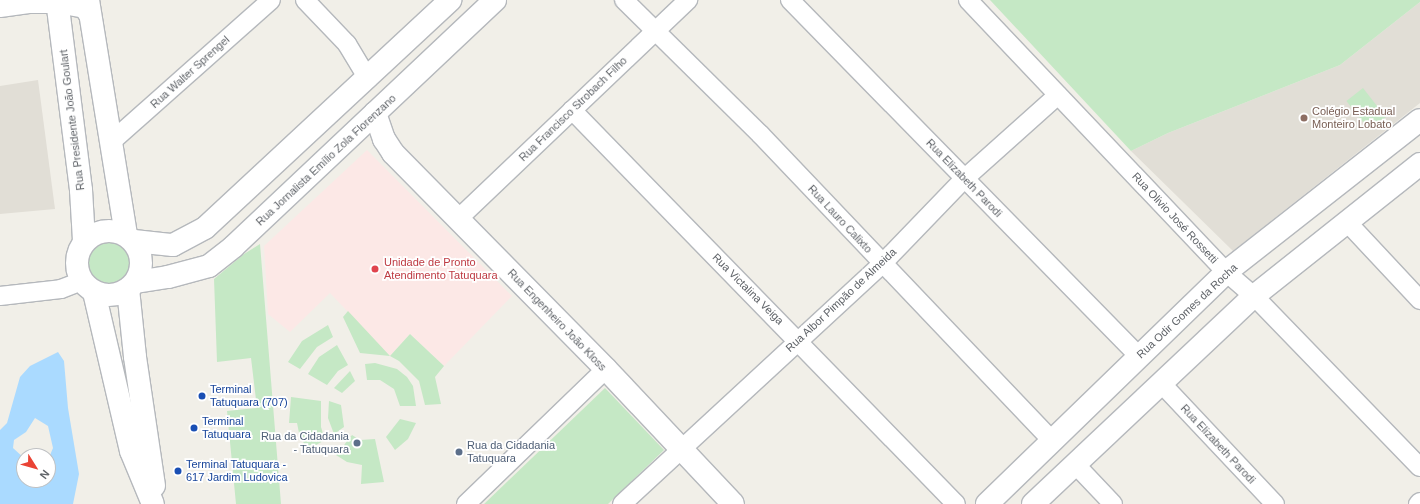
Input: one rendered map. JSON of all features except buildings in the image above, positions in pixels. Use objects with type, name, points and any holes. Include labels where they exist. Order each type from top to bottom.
[{"type":"street","points":[[88,0],[110,143],[130,238],[142,261],[132,285],[135,356],[157,504]]},
{"type":"street","name":"Rua Walter Sprengel","points":[[110,143],[271,0]]},
{"type":"street","points":[[306,0],[348,44],[368,79]]},
{"type":"street","points":[[84,241],[104,230],[115,230],[130,238],[173,245],[205,228],[368,79],[450,0]]},
{"type":"street","name":"Rua Jornalista Emílio Zola Florenzano","points":[[132,285],[209,266],[247,235],[495,0]]},
{"type":"street","name":"Rua Lauro Calixto","points":[[624,0],[760,134],[1052,441]]},
{"type":"street","name":"Rua Francisco Strobach Filho","points":[[458,219],[688,0]]},
{"type":"street","name":"Rua Elizabeth Parodi","points":[[790,0],[1139,357]]},
{"type":"street","name":"Rua Olivio José Rossetti","points":[[968,0],[1226,272],[1254,296],[1420,467]]},
{"type":"street","points":[[0,8],[57,2],[84,9],[92,23]]},
{"type":"street","name":"Rua Presidente João Goulart","points":[[57,2],[81,190],[84,241],[76,261],[88,286],[131,451],[152,504]]},
{"type":"street","points":[[431,18],[442,20],[448,24],[453,39]]},
{"type":"street","name":"Rua Albor Pimpão de Almeida","points":[[622,504],[882,264],[964,179],[1058,95]]},
{"type":"street","name":"Rua Victalina Veiga","points":[[572,110],[799,340],[956,504]]},
{"type":"street","name":"Rua Engenheiro João Kloss","points":[[375,114],[384,139],[393,152],[606,370],[733,504]]},
{"type":"street","name":"Rua Odir Gomes da Rocha","points":[[987,504],[1226,272],[1420,120]]},
{"type":"street","points":[[1033,504],[1254,296],[1420,164]]},
{"type":"street","points":[[1347,222],[1420,300]]},
{"type":"street","points":[[0,296],[88,286],[112,295],[132,285]]},
{"type":"street","points":[[466,504],[606,370]]},
{"type":"street","name":"Rua Elizabeth Parodi","points":[[1161,383],[1275,504]]},
{"type":"street","points":[[1075,464],[1112,504]]},
{"type":"shaded area","name":"Colégio Estadual Monteiro Lobato","points":[[1420,2],[1420,103],[1233,251],[1131,151],[1168,133],[1340,65]]},
{"type":"shaded area","points":[[38,80],[55,209],[0,214],[0,86]]},
{"type":"shaded area","name":"Unidade de Pronto Atendimento Tatuquara","points":[[367,150],[512,296],[444,366],[410,334],[390,356],[330,293],[290,332],[268,314],[264,246]]},
{"type":"green space","points":[[990,0],[1420,0],[1420,2],[1340,65],[1168,133],[1131,151]]},
{"type":"green space","points":[[1363,88],[1386,117],[1369,130],[1346,101]]},
{"type":"green space","points":[[105,240],[113,240],[125,246],[131,258],[131,266],[125,278],[113,284],[105,284],[93,278],[87,266],[87,258],[93,246]]},
{"type":"green space","points":[[260,244],[281,504],[236,504],[227,411],[257,408],[251,358],[217,362],[214,279],[244,254]]},
{"type":"green space","points":[[348,311],[390,356],[360,353],[343,317]]},
{"type":"green space","points":[[328,325],[333,337],[317,347],[300,369],[288,362],[302,341]]},
{"type":"green space","points":[[410,334],[444,366],[435,377],[441,404],[425,405],[419,381],[399,361],[390,356]]},
{"type":"green space","points":[[337,345],[348,365],[338,371],[327,385],[308,374],[319,357]]},
{"type":"green space","points":[[375,363],[397,369],[407,377],[413,386],[416,406],[400,406],[394,389],[380,380],[367,380],[365,364]]},
{"type":"green space","points":[[350,371],[355,381],[342,393],[334,388]]},
{"type":"green space","points":[[605,388],[664,450],[608,504],[484,504]]},
{"type":"green space","points":[[291,397],[321,401],[321,427],[325,440],[307,450],[299,433],[297,423],[289,423]]},
{"type":"green space","points":[[329,401],[341,405],[344,427],[334,434],[328,418]]},
{"type":"green space","points":[[400,419],[416,423],[408,439],[395,450],[386,437]]},
{"type":"green space","points":[[352,435],[360,440],[375,439],[384,482],[361,484],[362,465],[347,462],[336,455]]},
{"type":"water","points":[[58,352],[64,361],[68,408],[79,474],[73,504],[0,504],[0,430],[7,423],[20,377],[30,366]]},
{"type":"place","name":"Colégio Estadual Monteiro Lobato","points":[[1304,118]]},
{"type":"place","name":"Unidade de Pronto Atendimento Tatuquara","points":[[375,269]]},
{"type":"place","name":"Terminal Tatuquara (707)","points":[[202,396]]},
{"type":"place","name":"Terminal Tatuquara","points":[[194,428]]},
{"type":"place","name":"Rua da Cidadania - Tatuquara","points":[[357,443]]},
{"type":"place","name":"Rua da Cidadania Tatuquara","points":[[459,452]]},
{"type":"place","name":"Terminal Tatuquara - 617 Jardim Ludovica","points":[[178,471]]}]
